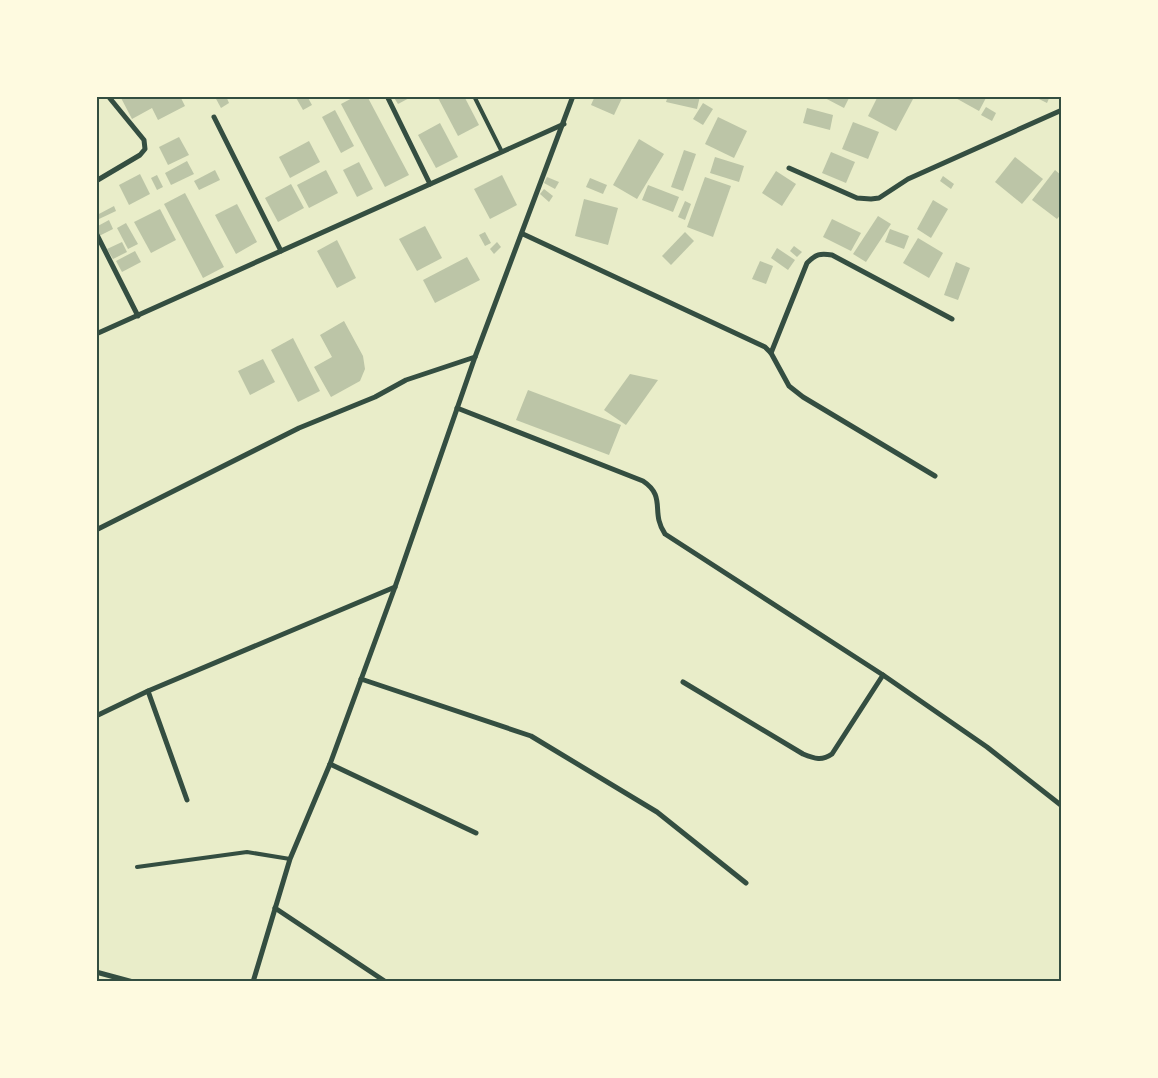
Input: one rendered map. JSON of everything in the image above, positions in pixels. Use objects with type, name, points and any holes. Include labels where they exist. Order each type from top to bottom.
[{"type":"street","points":[[96,181],[140,155],[145,149],[144,140],[108,96]]},
{"type":"street","points":[[387,96],[430,184]]},
{"type":"street","points":[[253,982],[290,860],[330,764],[395,588],[475,357],[523,234],[573,96]]},
{"type":"street","points":[[789,168],[857,198],[878,198],[908,179],[1062,110]]},
{"type":"street","points":[[214,117],[281,251]]},
{"type":"street","points":[[96,334],[564,124]]},
{"type":"street","points":[[96,233],[138,316]]},
{"type":"street","points":[[523,234],[667,300],[765,348],[771,353],[784,380],[803,397],[935,476]]},
{"type":"street","points":[[771,353],[808,263],[814,255],[822,253],[832,255],[952,319]]},
{"type":"street","points":[[96,530],[299,428],[375,397],[406,380],[475,357]]},
{"type":"street","points":[[457,408],[643,481],[653,488],[657,500],[659,526],[665,534],[883,675],[987,747],[1062,806]]},
{"type":"street","points":[[96,716],[148,690],[395,588]]},
{"type":"street","points":[[683,682],[803,754],[825,759],[832,754],[883,675]]},
{"type":"street","points":[[361,679],[531,736],[657,812],[746,883]]},
{"type":"street","points":[[148,690],[188,800]]},
{"type":"street","points":[[330,764],[476,833]]},
{"type":"street","points":[[275,908],[386,982]]},
{"type":"street","points":[[96,972],[133,982]]},
{"type":"lane","points":[[474,96],[502,152]]},
{"type":"lane","points":[[137,867],[247,852],[290,860]]},
{"type":"building","points":[[120,96],[180,96],[185,106],[158,120],[152,108],[132,119]]},
{"type":"building","points":[[226,96],[229,103],[221,108],[215,97]]},
{"type":"building","points":[[295,96],[307,96],[312,105],[303,110]]},
{"type":"building","points":[[356,96],[367,96],[409,175],[385,187],[341,104]]},
{"type":"building","points":[[393,96],[413,96],[398,104]]},
{"type":"building","points":[[437,96],[464,96],[479,125],[458,136]]},
{"type":"building","points":[[595,96],[623,96],[614,115],[591,105]]},
{"type":"building","points":[[668,96],[700,96],[697,109],[666,102]]},
{"type":"building","points":[[821,96],[850,96],[844,108]]},
{"type":"building","points":[[878,96],[909,96],[913,99],[896,131],[868,116]]},
{"type":"building","points":[[952,96],[987,96],[979,111]]},
{"type":"building","points":[[1033,96],[1050,96],[1047,103]]},
{"type":"building","points":[[703,103],[713,109],[703,125],[693,119]]},
{"type":"building","points":[[986,107],[996,113],[992,121],[981,115]]},
{"type":"building","points":[[807,108],[833,115],[830,130],[803,123]]},
{"type":"building","points":[[335,110],[354,146],[341,153],[322,117]]},
{"type":"building","points":[[718,117],[747,131],[734,158],[705,144]]},
{"type":"building","points":[[853,122],[879,132],[868,159],[842,149]]},
{"type":"building","points":[[440,123],[458,157],[436,168],[418,135]]},
{"type":"building","points":[[179,137],[189,155],[168,165],[159,147]]},
{"type":"building","points":[[639,139],[664,154],[637,199],[613,185]]},
{"type":"building","points":[[309,141],[320,162],[290,178],[279,157]]},
{"type":"building","points":[[684,150],[696,154],[683,191],[671,187]]},
{"type":"building","points":[[831,152],[855,162],[846,183],[822,173]]},
{"type":"building","points":[[715,157],[744,166],[739,182],[710,173]]},
{"type":"building","points":[[1015,157],[1043,179],[1022,204],[995,182]]},
{"type":"building","points":[[187,161],[194,174],[171,185],[165,173]]},
{"type":"building","points":[[359,162],[373,189],[357,197],[343,170]]},
{"type":"building","points":[[215,170],[220,180],[199,190],[194,181]]},
{"type":"building","points":[[326,170],[338,193],[309,208],[297,185]]},
{"type":"building","points":[[1055,170],[1062,176],[1062,213],[1057,219],[1032,200]]},
{"type":"building","points":[[776,171],[796,184],[782,206],[762,193]]},
{"type":"building","points":[[140,174],[150,194],[129,205],[119,185]]},
{"type":"building","points":[[157,175],[163,187],[157,190],[151,178]]},
{"type":"building","points":[[502,175],[517,205],[490,219],[474,189]]},
{"type":"building","points":[[943,176],[954,184],[951,189],[940,181]]},
{"type":"building","points":[[547,177],[559,182],[555,189],[544,183]]},
{"type":"building","points":[[705,177],[731,186],[713,237],[687,227]]},
{"type":"building","points":[[590,178],[607,185],[603,194],[586,187]]},
{"type":"building","points":[[291,184],[304,208],[278,222],[265,198]]},
{"type":"building","points":[[648,185],[679,197],[673,212],[642,200]]},
{"type":"building","points":[[544,189],[553,196],[549,202],[540,194]]},
{"type":"building","points":[[185,193],[224,267],[203,278],[164,204]]},
{"type":"building","points":[[584,199],[618,208],[608,245],[575,236]]},
{"type":"building","points":[[933,200],[948,209],[931,238],[917,229]]},
{"type":"building","points":[[685,201],[691,204],[685,220],[678,217]]},
{"type":"building","points":[[237,204],[257,242],[236,254],[215,215]]},
{"type":"building","points":[[114,206],[116,211],[99,219],[97,215]]},
{"type":"building","points":[[160,209],[176,240],[151,253],[134,222]]},
{"type":"building","points":[[878,216],[891,224],[866,262],[853,254]]},
{"type":"building","points":[[832,219],[861,233],[851,251],[823,237]]},
{"type":"building","points":[[109,220],[113,229],[99,236],[96,227]]},
{"type":"building","points":[[126,223],[138,244],[128,249],[117,228]]},
{"type":"building","points":[[425,226],[442,258],[417,271],[399,239]]},
{"type":"building","points":[[890,229],[909,236],[904,249],[885,242]]},
{"type":"building","points":[[485,232],[491,243],[485,246],[479,235]]},
{"type":"building","points":[[685,232],[694,241],[671,265],[662,256]]},
{"type":"building","points":[[918,238],[943,253],[929,278],[903,263]]},
{"type":"building","points":[[337,240],[356,278],[337,288],[317,251]]},
{"type":"building","points":[[122,242],[127,252],[113,259],[107,249]]},
{"type":"building","points":[[497,242],[501,247],[494,254],[490,249]]},
{"type":"building","points":[[794,246],[802,252],[797,257],[790,251]]},
{"type":"building","points":[[777,248],[795,260],[788,270],[771,258]]},
{"type":"building","points":[[135,251],[141,262],[122,272],[116,261]]},
{"type":"building","points":[[467,257],[480,280],[435,303],[423,280]]},
{"type":"building","points":[[760,261],[773,266],[766,284],[752,279]]},
{"type":"building","points":[[956,262],[970,268],[958,300],[944,295]]},
{"type":"building","points":[[344,321],[363,356],[365,369],[360,381],[331,397],[314,367],[332,357],[320,335]]},
{"type":"building","points":[[293,338],[320,391],[298,402],[271,350]]},
{"type":"building","points":[[263,359],[275,382],[250,395],[238,371]]},
{"type":"building","points":[[630,374],[658,380],[626,425],[604,410]]},
{"type":"building","points":[[528,390],[621,425],[609,455],[516,420]]}]
